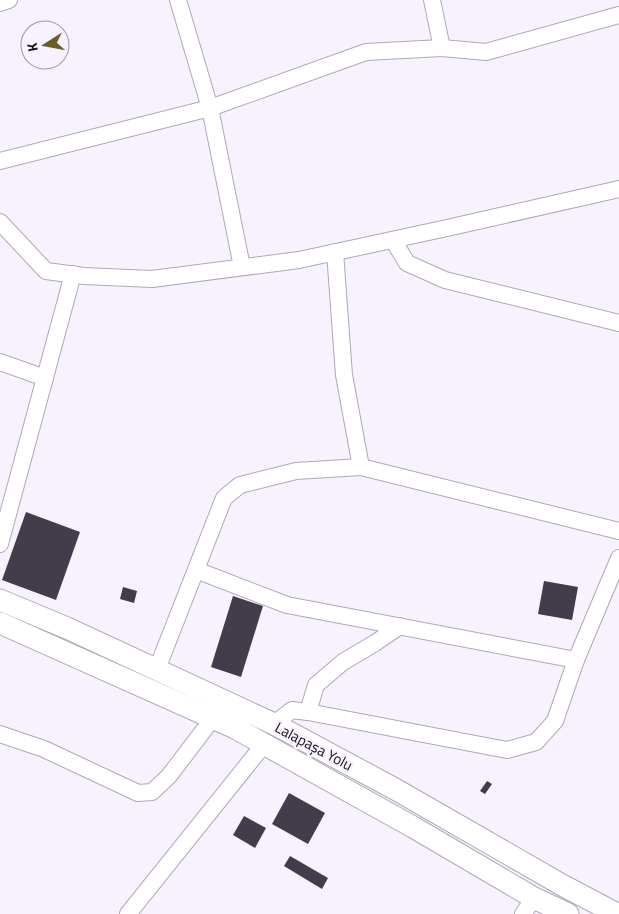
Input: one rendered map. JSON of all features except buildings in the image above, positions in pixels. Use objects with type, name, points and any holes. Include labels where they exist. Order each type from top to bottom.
[{"type":"main road","name":"Lalapaşa Yolu","points":[[0,600],[67,628],[274,724],[395,789],[562,885],[617,914]]},
{"type":"main road","name":"Lalapaşa Yolu","points":[[0,623],[265,743],[413,827],[528,906],[568,914]]},
{"type":"street","points":[[0,2],[9,0]]},
{"type":"street","points":[[178,0],[210,108],[242,267]]},
{"type":"street","points":[[432,0],[442,48]]},
{"type":"street","points":[[0,161],[210,108],[366,52],[442,48],[486,52],[619,15]]},
{"type":"street","points":[[0,222],[46,271],[152,279],[299,260],[619,189]]},
{"type":"street","points":[[393,240],[407,263],[445,280],[619,323]]},
{"type":"street","points":[[335,252],[344,375],[360,467]]},
{"type":"street","points":[[0,544],[74,274]]},
{"type":"street","points":[[0,362],[45,378]]},
{"type":"street","points":[[157,669],[224,498],[240,484],[296,471],[360,467],[619,531]]},
{"type":"street","points":[[274,724],[292,710],[507,750],[536,742],[555,721],[576,660],[619,558]]},
{"type":"street","points":[[196,570],[287,605],[576,660]]},
{"type":"street","points":[[308,712],[316,685],[343,662],[400,626]]},
{"type":"street","points":[[0,734],[44,749],[138,793],[152,792],[169,776],[213,718]]},
{"type":"street","points":[[128,914],[265,743]]}]
